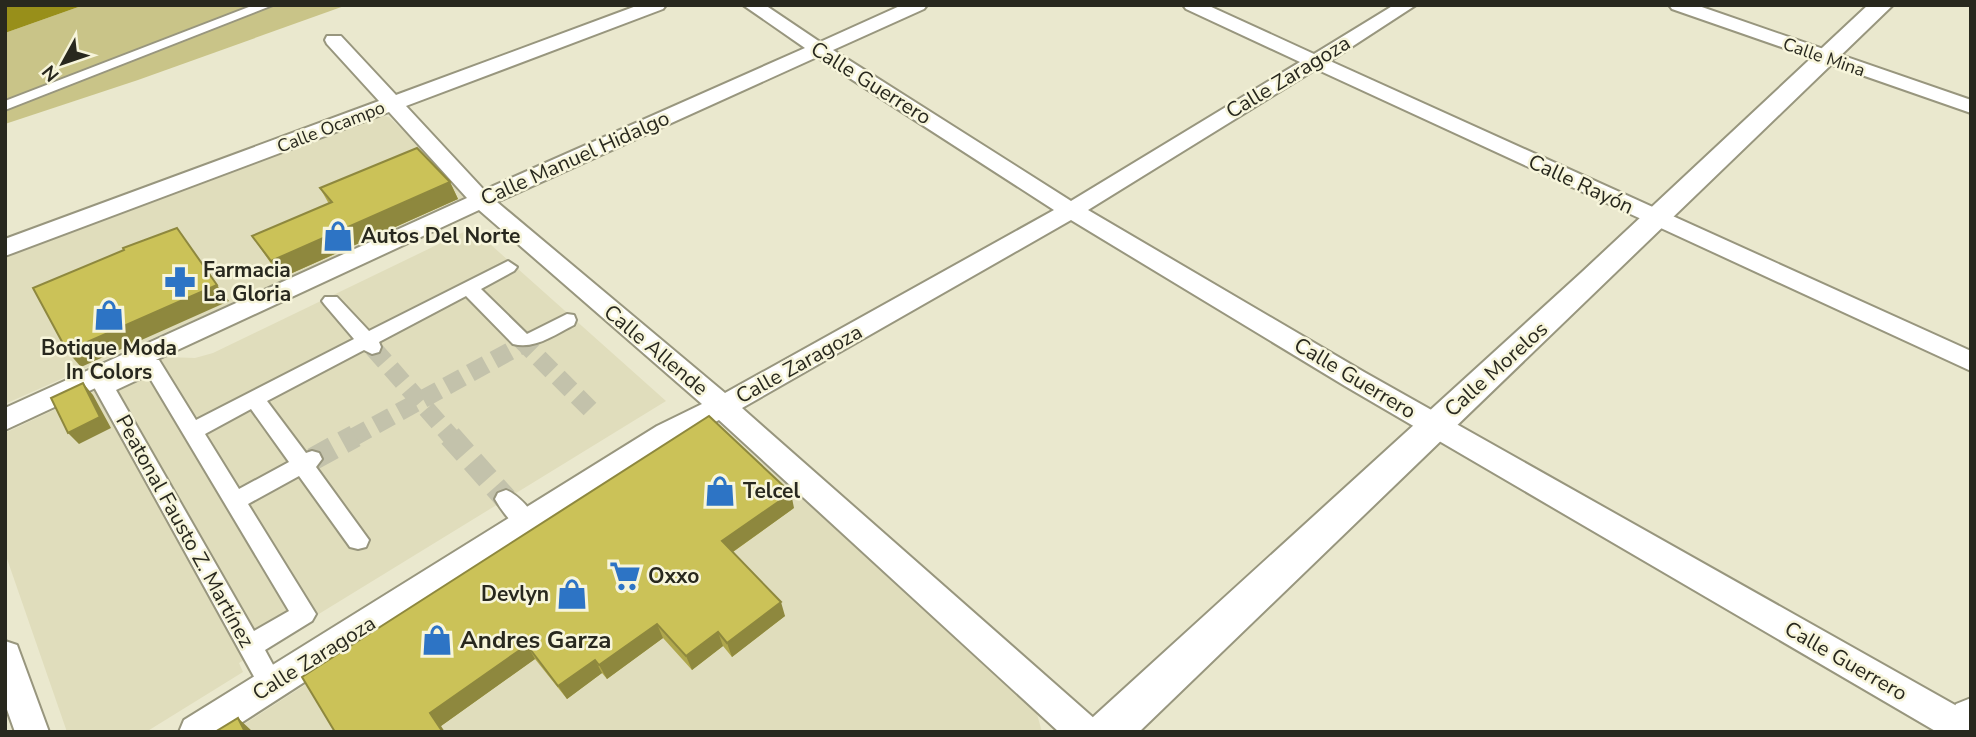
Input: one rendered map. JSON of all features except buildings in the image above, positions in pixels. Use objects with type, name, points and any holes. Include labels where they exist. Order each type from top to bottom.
[{"type":"street","points":[[5,106],[267,5]]},
{"type":"street","name":"Calle Ocampo","points":[[5,248],[657,5]]},
{"type":"street","name":"Calle Guerrero","points":[[752,5],[1072,210],[1434,425],[1968,728]]},
{"type":"street","name":"Calle Manuel Hidalgo","points":[[5,420],[102,382],[481,200],[918,5]]},
{"type":"street","name":"Calle Rayón","points":[[1192,5],[1971,362]]},
{"type":"street","name":"Calle Zaragoza","points":[[196,732],[667,434],[722,406],[1072,210],[1407,5]]},
{"type":"street","name":"Calle Mina","points":[[1678,5],[1971,107]]},
{"type":"street","name":"Calle Morelos","points":[[1108,732],[1434,425],[1659,220],[1882,5]]},
{"type":"street","name":"Calle Allende","points":[[334,40],[481,200],[722,406],[1084,732]]},
{"type":"street","points":[[192,431],[254,398],[370,344],[508,267]]},
{"type":"street","points":[[468,287],[527,338],[567,320]]},
{"type":"street","points":[[331,301],[370,344]]},
{"type":"street","points":[[102,382],[152,365],[304,614],[251,646]]},
{"type":"street","name":"Peatonal Fausto Z. Martínez","points":[[102,382],[272,685]]},
{"type":"street","points":[[254,398],[308,461],[358,540]]},
{"type":"street","points":[[235,500],[308,461]]},
{"type":"street","points":[[506,499],[528,524]]},
{"type":"street","points":[[5,656],[32,732]]},
{"type":"shaded area","points":[[5,5],[84,5],[5,33]]},
{"type":"shaded area","points":[[84,5],[347,5],[138,80],[5,124],[5,33]]},
{"type":"shaded area","points":[[377,115],[389,117],[471,197],[5,404],[5,252]]},
{"type":"shaded area","points":[[472,228],[666,401],[239,663],[243,672],[146,732],[67,732],[5,553],[5,433],[166,357],[195,358],[213,353]]},
{"type":"shaded area","points":[[716,421],[1031,706],[1037,714],[1042,732],[232,732]]},
{"type":"tunnel","points":[[524,343],[534,338]]},
{"type":"tunnel","points":[[520,339],[524,343]]},
{"type":"tunnel","points":[[419,401],[524,343]]},
{"type":"tunnel","points":[[524,343],[596,415]]},
{"type":"tunnel","points":[[373,348],[419,401]]},
{"type":"tunnel","points":[[352,438],[419,401]]},
{"type":"tunnel","points":[[419,401],[452,438]]},
{"type":"tunnel","points":[[313,459],[355,436]]},
{"type":"tunnel","points":[[450,436],[506,499]]},
{"type":"place","name":"Autos Del Norte","points":[[338,236]]},
{"type":"place","name":"Farmacia La Gloria","points":[[180,282]]},
{"type":"place","name":"Botique Moda In Colors","points":[[109,315]]},
{"type":"place","name":"Telcel","points":[[720,491]]},
{"type":"place","name":"Oxxo","points":[[625,576]]},
{"type":"place","name":"Devlyn","points":[[572,594]]},
{"type":"place","name":"Andres Garza","points":[[437,640]]}]
